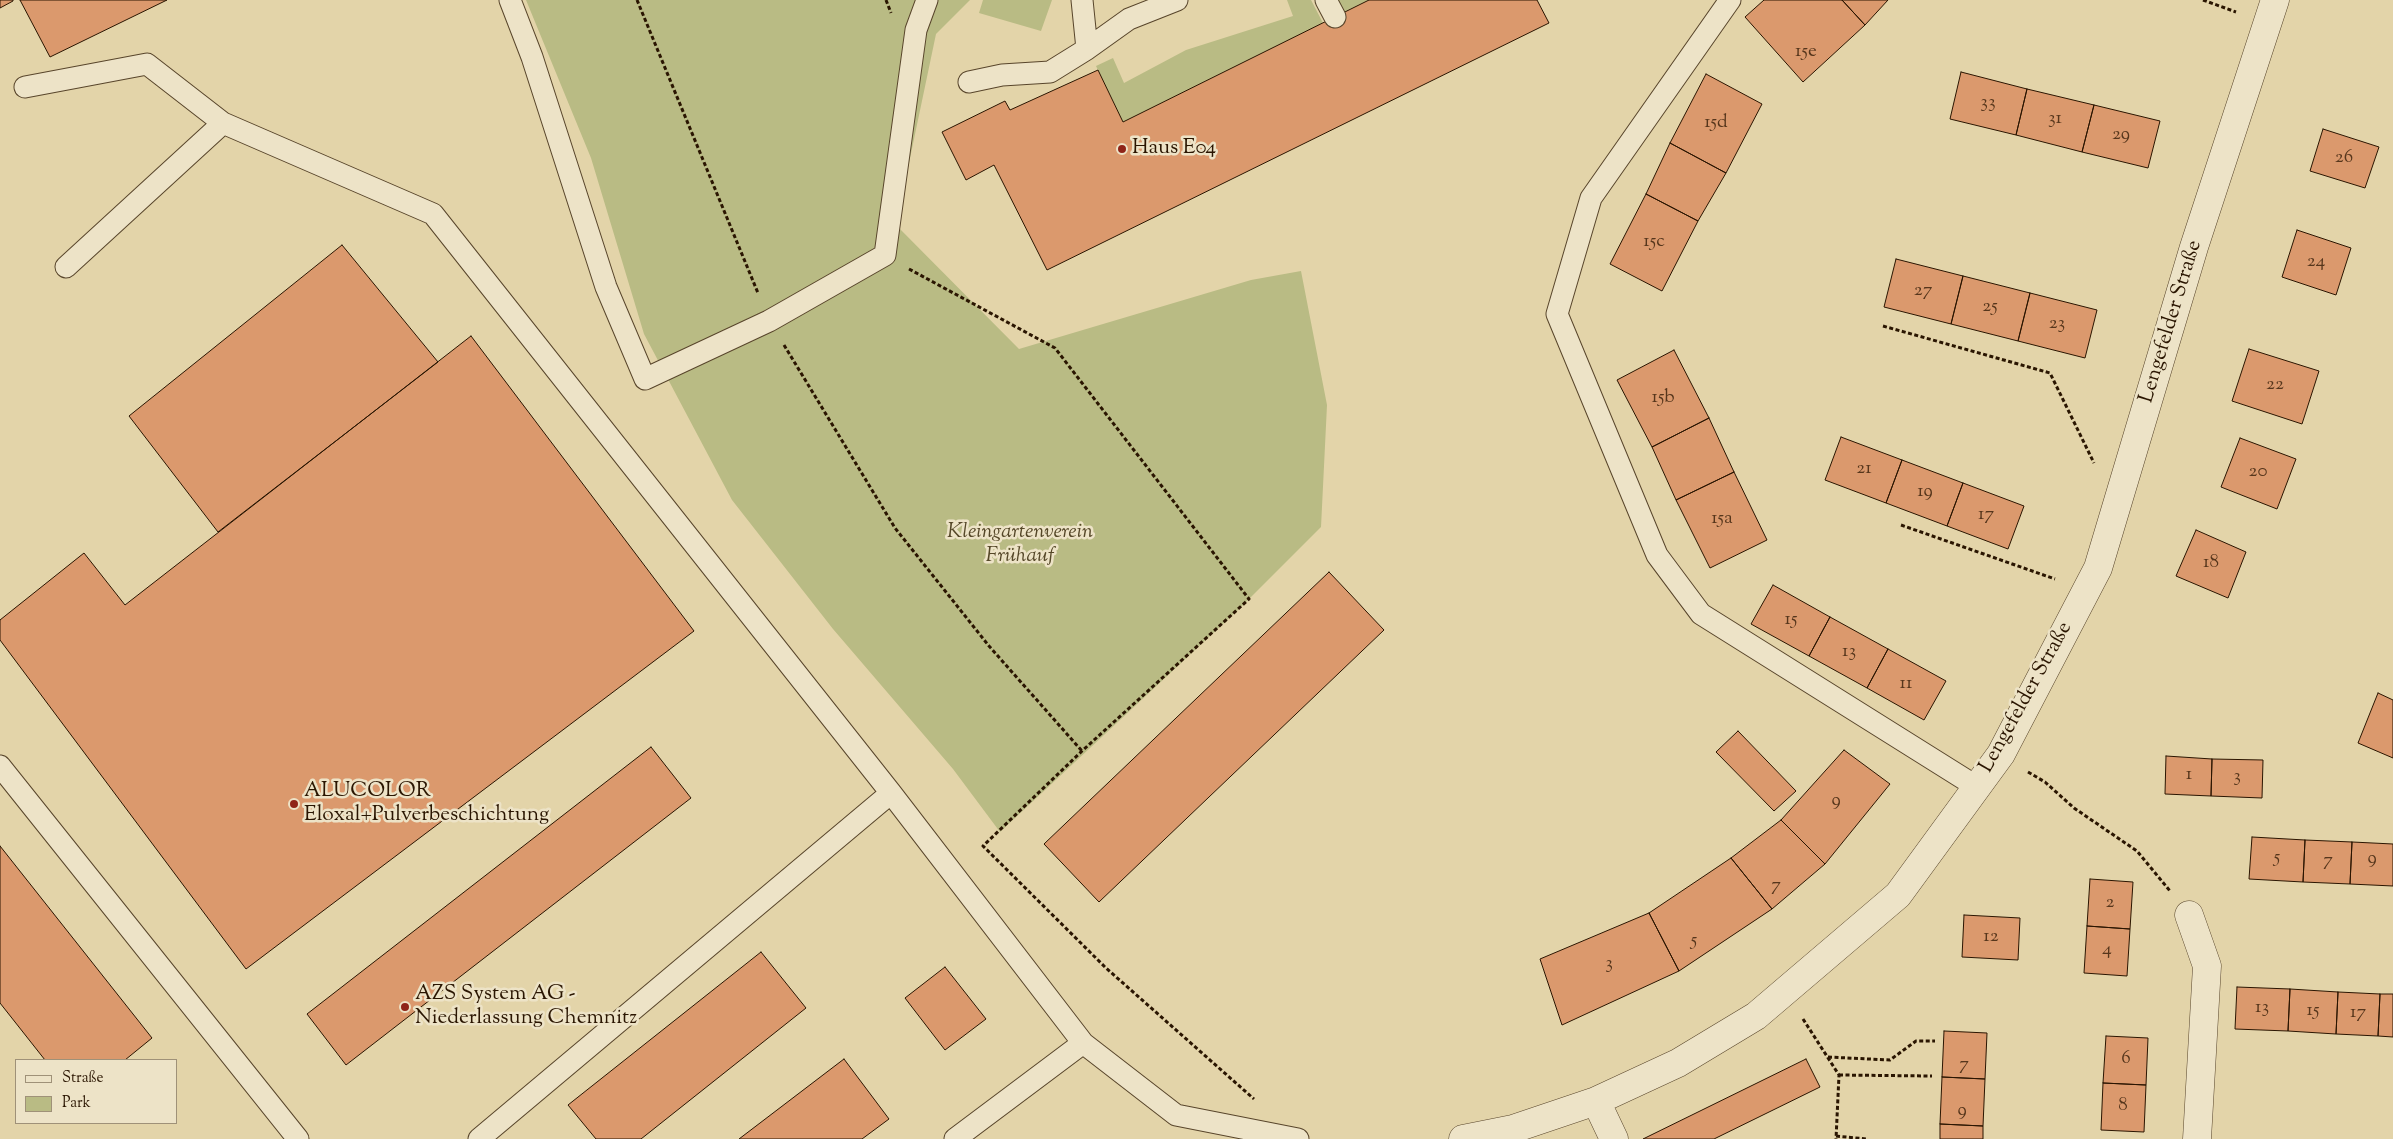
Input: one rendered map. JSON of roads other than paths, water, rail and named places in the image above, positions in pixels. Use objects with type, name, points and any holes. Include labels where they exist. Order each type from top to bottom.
[{"type":"street","name":"Lengefelder Straße","points":[[1463,1139],[1513,1129],[1596,1101],[1678,1063],[1756,1016],[1898,896],[2001,754],[2098,568],[2194,247],[2275,0]]},
{"type":"street","points":[[2189,915],[2207,966],[2197,1139]]},
{"type":"street","points":[[1596,1101],[1614,1139]]},
{"type":"lane","points":[[510,0],[532,57],[606,288],[645,379],[769,321],[885,255],[916,30],[927,0]]},
{"type":"lane","points":[[1082,0],[1087,49]]},
{"type":"lane","points":[[969,82],[1002,75],[1050,72],[1087,49],[1129,18],[1178,0]]},
{"type":"lane","points":[[1730,0],[1591,198],[1557,314],[1657,556],[1701,614],[1977,787]]},
{"type":"lane","points":[[25,87],[147,64],[223,123],[433,214],[891,793],[1083,1042],[1176,1115],[1298,1139]]},
{"type":"lane","points":[[66,267],[223,123]]},
{"type":"lane","points":[[0,766],[298,1139]]},
{"type":"lane","points":[[479,1139],[891,793]]},
{"type":"lane","points":[[955,1139],[1083,1042]]},
{"type":"place","name":"Haus E04","points":[[1122,149]]},
{"type":"place","name":"ALUCOLOR Eloxal+Pulverbeschichtung","points":[[294,804]]},
{"type":"place","name":"AZS System AG - Niederlassung Chemnitz","points":[[405,1007]]},
{"type":"park label","name":"Kleingartenverein Frühauf","points":[[1020,545]]}]
